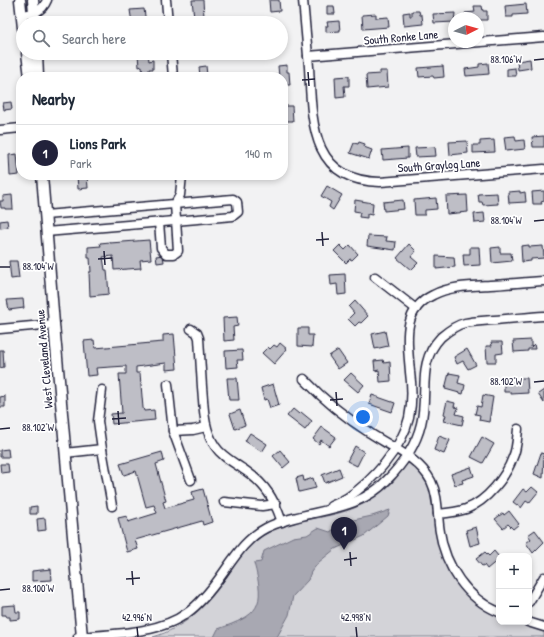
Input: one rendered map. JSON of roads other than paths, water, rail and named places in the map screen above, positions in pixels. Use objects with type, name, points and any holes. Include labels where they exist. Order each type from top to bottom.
[{"type":"main road","points":[[20,0],[21,16]]},
{"type":"main road","points":[[33,0],[35,16]]},
{"type":"main road","points":[[28,60],[29,72]]},
{"type":"main road","points":[[37,60],[38,72]]},
{"type":"main road","name":"West Cleveland Avenue","points":[[42,180],[82,637]]},
{"type":"street","points":[[36,16],[47,0]]},
{"type":"street","points":[[166,0],[167,16]]},
{"type":"street","name":"South Graylog Lane","points":[[303,0],[314,130],[321,150],[331,163],[347,176],[360,180],[380,182],[544,169]]},
{"type":"street","name":"South Ronke Lane","points":[[308,56],[544,38]]},
{"type":"street","points":[[172,60],[173,72]]},
{"type":"street","points":[[0,130],[16,128]]},
{"type":"street","points":[[158,222],[161,248],[166,254],[174,254],[178,251],[176,204],[180,195],[182,180]]},
{"type":"street","points":[[45,215],[233,199],[237,202],[238,212],[233,216],[46,232]]},
{"type":"street","points":[[375,277],[416,309]]},
{"type":"street","points":[[313,514],[346,499],[361,488],[380,469],[403,434],[409,417],[411,384],[407,338],[409,321],[416,309],[432,295],[448,289],[544,281]]},
{"type":"street","points":[[78,637],[133,632],[150,629],[176,620],[186,615],[205,597],[242,547],[252,537],[265,528],[282,522],[350,505],[367,497],[387,481],[406,456],[416,438],[421,426],[424,410],[424,376],[426,363],[436,342],[451,329],[465,323],[544,316]]},
{"type":"street","points":[[0,329],[54,324]]},
{"type":"street","points":[[191,328],[197,333],[198,338],[204,417],[210,436],[217,449],[258,480],[266,489],[276,504],[282,522]]},
{"type":"street","points":[[304,379],[339,411],[406,456],[422,469],[431,481],[437,501],[440,533],[443,546],[454,572],[461,584],[471,594],[480,602],[496,610]]},
{"type":"street","points":[[168,384],[173,431],[191,480]]},
{"type":"street","points":[[102,390],[98,421],[112,506]]},
{"type":"street","points":[[173,431],[193,430],[206,427]]},
{"type":"street","points":[[438,514],[466,509],[479,502],[492,490],[509,467],[514,455],[518,429]]},
{"type":"street","points":[[65,452],[102,449]]},
{"type":"street","points":[[224,502],[262,506],[276,504]]},
{"type":"street","points":[[532,597],[544,577]]},
{"type":"street","points":[[532,623],[544,627]]},
{"type":"place","name":"Lions Park","points":[[344,550]]}]
